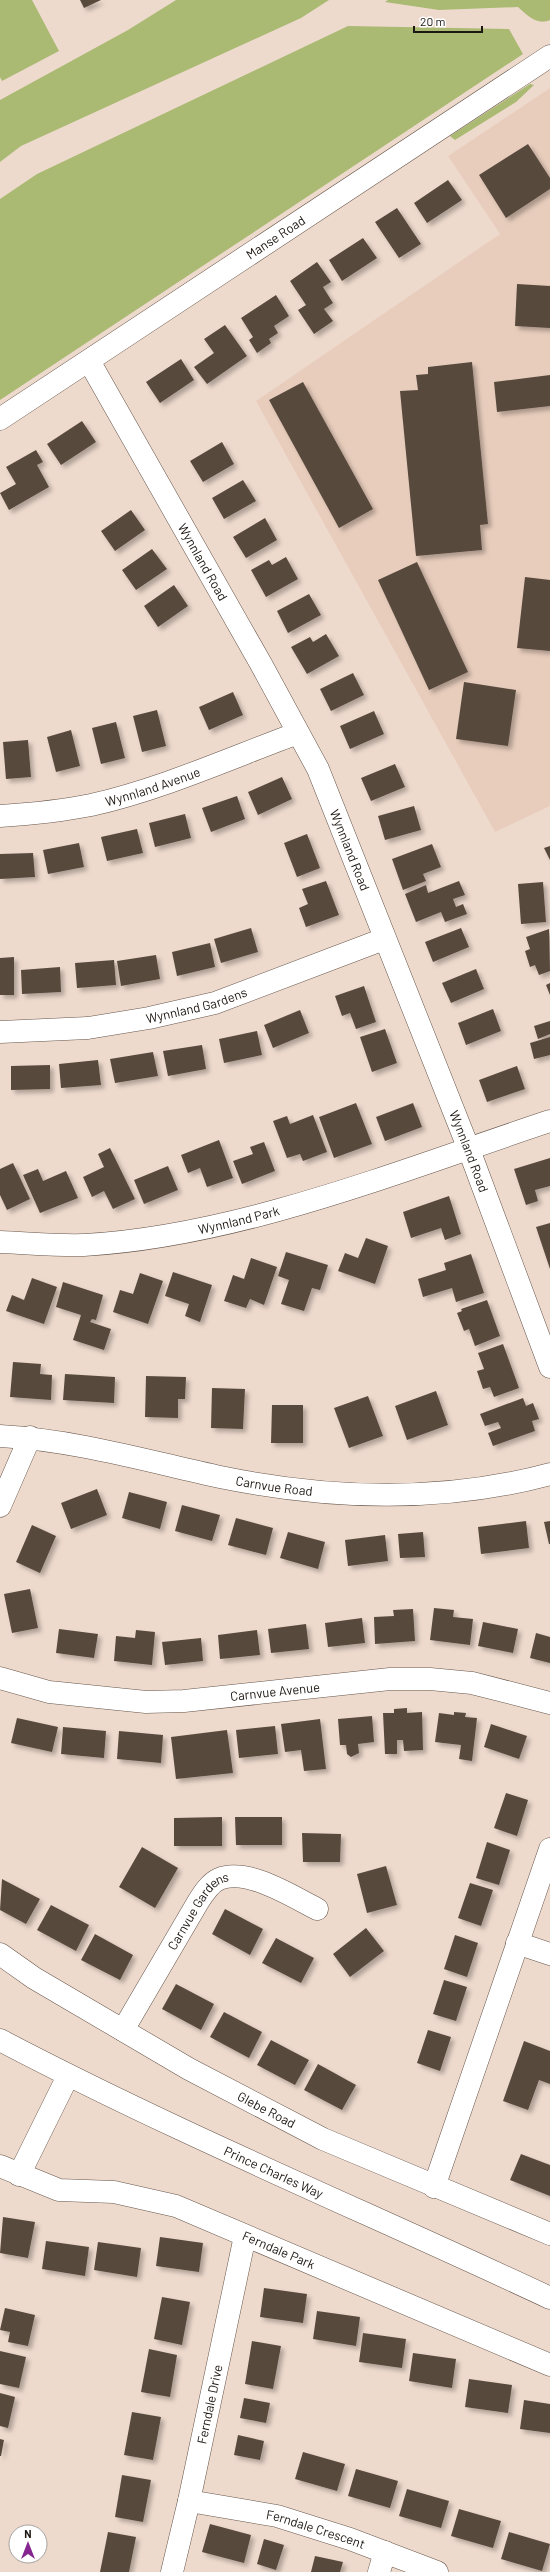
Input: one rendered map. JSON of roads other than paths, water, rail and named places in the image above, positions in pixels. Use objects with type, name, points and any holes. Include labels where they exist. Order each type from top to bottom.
[{"type":"street","name":"Manse Road","points":[[0,419],[550,56]]},
{"type":"street","name":"Wynnland Road","points":[[89,361],[318,769],[468,1148],[550,1367]]},
{"type":"street","name":"Wynnland Avenue","points":[[0,816],[48,812],[92,804],[157,786],[298,733]]},
{"type":"street","name":"Wynnland Gardens","points":[[0,1032],[88,1028],[150,1018],[215,1004],[384,939]]},
{"type":"street","name":"Wynnland Park","points":[[0,1242],[84,1245],[144,1238],[203,1228],[344,1190],[550,1121]]},
{"type":"street","name":"Carnvue Road","points":[[0,1436],[30,1437],[92,1447],[220,1477],[279,1487],[329,1491],[446,1494],[486,1489],[550,1474]]},
{"type":"street","points":[[0,1506],[30,1437]]},
{"type":"street","name":"Carnvue Avenue","points":[[0,1678],[49,1692],[146,1702],[184,1701],[390,1679],[430,1679],[472,1683],[550,1703]]},
{"type":"street","points":[[434,2187],[550,1849]]},
{"type":"street","name":"Carnvue Gardens","points":[[123,2030],[198,1902],[206,1890],[219,1879],[236,1876],[254,1879],[317,1910]]},
{"type":"street","points":[[517,1943],[550,1954]]},
{"type":"street","name":"Glebe Road","points":[[0,1954],[34,1978],[189,2069],[323,2139],[434,2187],[550,2234]]},
{"type":"street","name":"Prince Charles Way","points":[[0,2040],[68,2076],[550,2298]]},
{"type":"street","points":[[10,2170],[68,2076]]},
{"type":"street","name":"Ferndale Park","points":[[10,2170],[59,2190],[114,2192],[176,2206],[550,2365]]},
{"type":"street","name":"Ferndale Drive","points":[[172,2572],[190,2501],[245,2236]]},
{"type":"street","name":"Ferndale Crescent","points":[[190,2501],[277,2516],[382,2562],[437,2572]]}]
